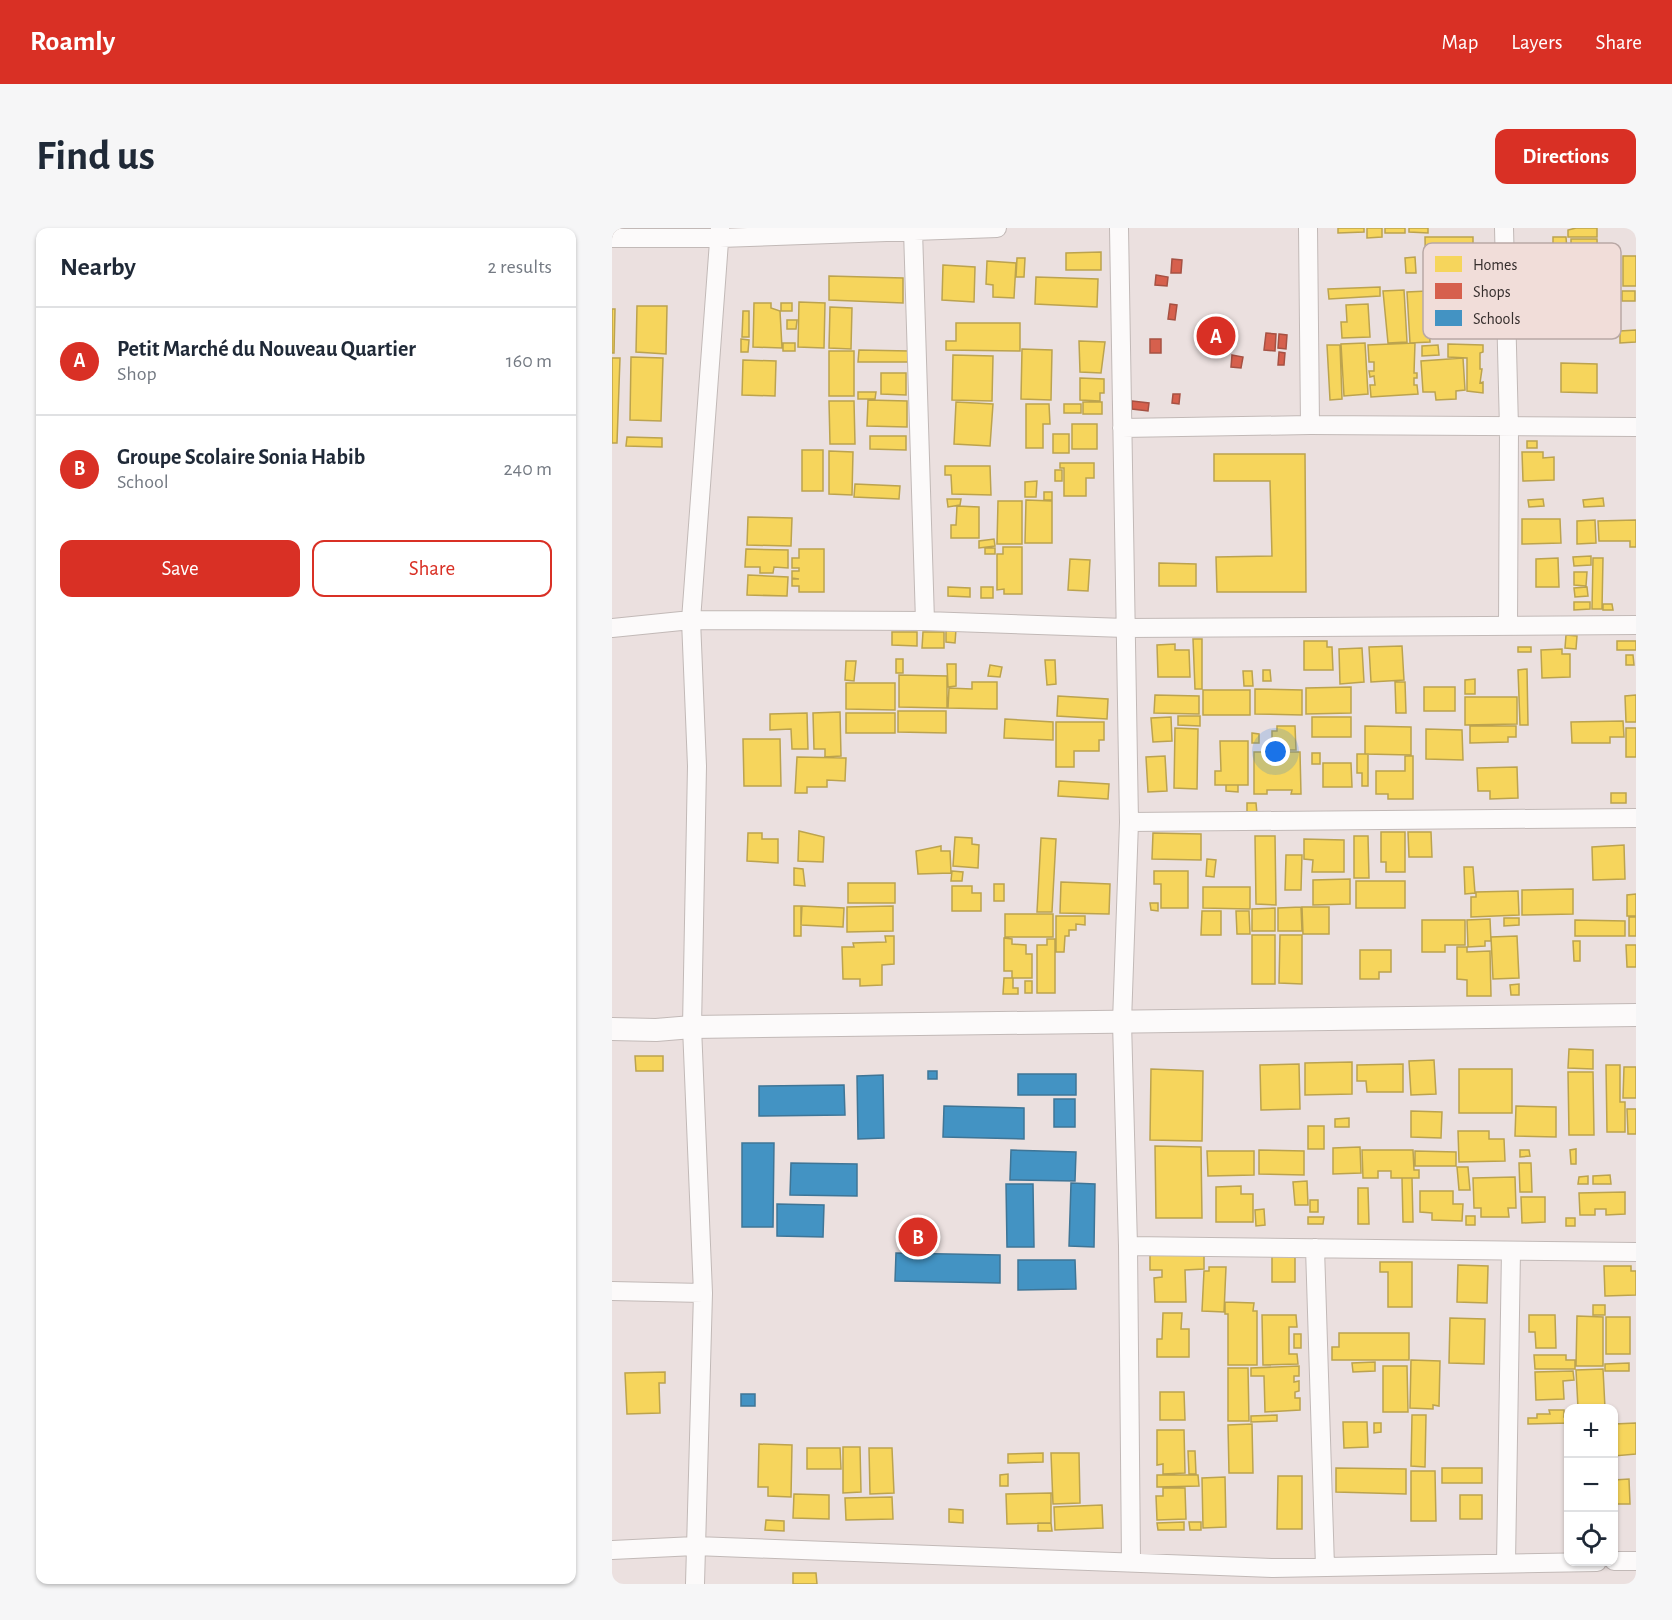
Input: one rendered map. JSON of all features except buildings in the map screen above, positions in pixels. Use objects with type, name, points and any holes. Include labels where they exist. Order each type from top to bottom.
[{"type":"street","points":[[612,237],[997,228]]},
{"type":"street","points":[[1119,228],[1129,822],[1122,1022],[1128,1246],[1131,1561]]},
{"type":"street","points":[[1301,228],[1308,228],[1310,425]]},
{"type":"street","points":[[1504,228],[1504,243]]},
{"type":"street","points":[[913,230],[925,621]]},
{"type":"street","points":[[694,1584],[703,1293],[692,1027],[697,766],[691,620],[720,233]]},
{"type":"street","points":[[1507,339],[1509,428],[1508,626]]},
{"type":"street","points":[[1122,428],[1310,425],[1636,427]]},
{"type":"street","points":[[612,628],[691,620],[925,621],[1125,628],[1636,625]]},
{"type":"street","points":[[1129,822],[1636,818]]},
{"type":"street","points":[[612,1029],[1636,1015]]},
{"type":"street","points":[[1128,1246],[1636,1252]]},
{"type":"street","points":[[1315,1248],[1325,1567]]},
{"type":"street","points":[[1506,1563],[1511,1251]]},
{"type":"street","points":[[612,1291],[703,1293]]},
{"type":"street","points":[[612,1550],[695,1546],[1131,1561],[1273,1576],[1325,1567],[1564,1562]]},
{"type":"street","points":[[1618,1561],[1636,1561]]},
{"type":"place","name":"Petit Marché du Nouveau Quartier","points":[[1216,336]]},
{"type":"place","name":"Groupe Scolaire Sonia Habib","points":[[918,1237]]}]
